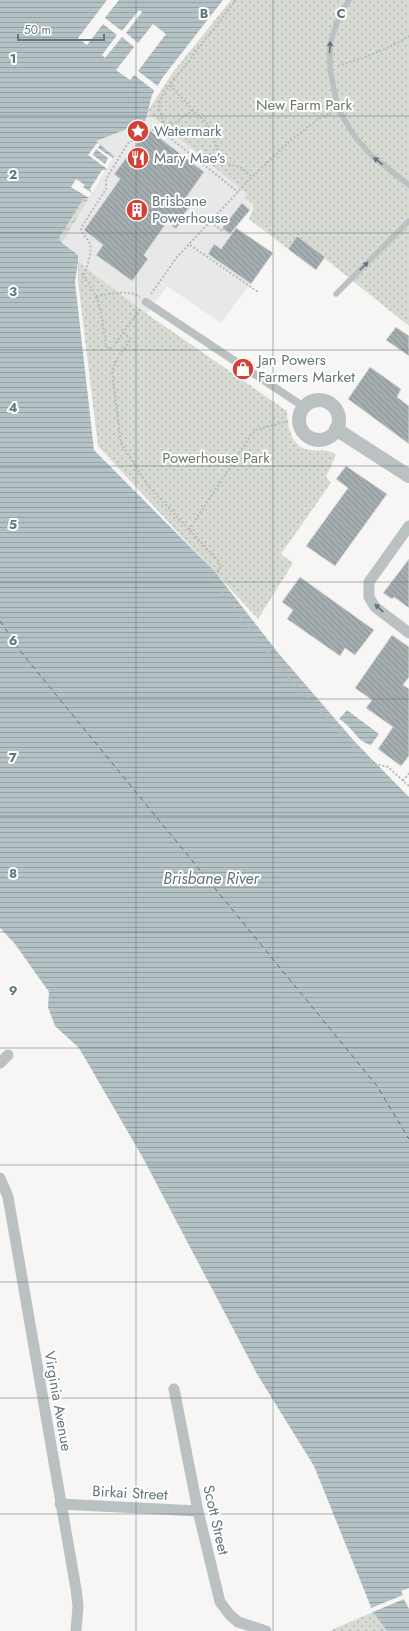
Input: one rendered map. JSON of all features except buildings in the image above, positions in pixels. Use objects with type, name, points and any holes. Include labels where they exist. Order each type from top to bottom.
[{"type":"street","points":[[146,302],[304,407]]},
{"type":"street","points":[[315,400],[327,402],[336,410],[338,416],[336,429],[327,438],[321,439],[308,436],[303,432],[299,419],[304,407],[315,400]]},
{"type":"street","points":[[336,429],[409,476]]},
{"type":"street","points":[[409,526],[370,582],[369,597],[375,607],[409,633]]},
{"type":"street","points":[[0,1063],[8,1055]]},
{"type":"street","name":"Virginia Avenue","points":[[0,1178],[8,1197],[76,1590],[78,1606],[76,1631]]},
{"type":"street","name":"Scott Street","points":[[174,1390],[198,1511],[220,1602],[230,1615],[238,1622],[266,1631]]},
{"type":"street","name":"Birkai Street","points":[[60,1504],[198,1511]]},
{"type":"lane","points":[[349,0],[339,16],[330,44],[330,69],[338,109],[355,137],[372,156],[409,185]]},
{"type":"lane","points":[[336,294],[409,221]]},
{"type":"path","points":[[166,126],[158,108],[162,94],[236,0]]},
{"type":"path","points":[[330,69],[397,44],[409,36]]},
{"type":"path","points":[[170,85],[192,110],[206,122],[213,134],[216,146],[228,164],[242,168],[252,177]]},
{"type":"path","points":[[192,110],[176,122],[147,132],[128,143],[106,179],[106,189],[81,228],[82,234],[90,242],[84,277],[90,284],[96,296],[106,346],[109,349],[113,347],[177,257],[190,245],[252,177],[290,141],[318,119],[338,109]]},
{"type":"path","points":[[159,129],[238,192]]},
{"type":"path","points":[[211,222],[222,231],[231,220]]},
{"type":"path","points":[[190,245],[258,292]]},
{"type":"path","points":[[96,296],[124,293],[135,294],[146,302]]},
{"type":"path","points":[[123,333],[131,339],[117,359],[112,371],[121,443],[148,486],[218,560],[220,568],[214,581],[217,587],[274,661],[368,762],[388,767],[409,786]]},
{"type":"path","points":[[189,530],[251,435],[256,430],[289,421]]},
{"type":"path","points":[[403,781],[409,773]]},
{"type":"shaded area","points":[[147,112],[247,194],[245,198],[254,205],[236,227],[273,253],[221,323],[167,286],[147,314],[78,262],[78,255],[62,243],[114,156],[95,141],[144,122]]},
{"type":"green space","name":"New Farm Park","points":[[231,0],[409,0],[409,326],[298,237],[288,249],[249,219],[254,205],[245,198],[247,194],[147,112],[173,72]]},
{"type":"green space","points":[[84,198],[89,198],[62,243],[59,238]]},
{"type":"green space","name":"Powerhouse Park","points":[[78,262],[147,314],[287,411],[288,424],[292,436],[299,445],[310,450],[329,451],[336,455],[326,477],[331,483],[281,554],[293,563],[258,619],[98,446],[78,281]]},
{"type":"green space","points":[[373,1612],[387,1631],[329,1631]]},
{"type":"water","name":"Brisbane River","points":[[0,0],[223,0],[163,77],[152,95],[145,122],[96,141],[114,156],[106,170],[102,170],[90,189],[92,193],[89,198],[84,198],[59,238],[62,243],[78,255],[75,282],[94,450],[215,572],[279,654],[355,742],[409,797],[409,1631],[387,1631],[373,1612],[314,1466],[257,1374],[143,1158],[79,1048],[55,1026],[48,1007],[49,992],[15,944],[0,928]]},
{"type":"water","points":[[347,710],[379,734],[371,745],[358,737],[344,722],[339,719]]},
{"type":"pier","points":[[107,0],[119,0],[105,18],[122,31],[139,10],[142,12],[126,33],[138,43],[153,24],[166,34],[138,71],[159,87],[156,92],[134,75],[130,80],[116,70],[134,47],[122,37],[105,58],[102,55],[117,35],[103,24],[87,45],[78,38]]},
{"type":"pier","points":[[97,143],[100,144],[98,148],[113,158],[107,169],[88,155]],"holes":[[[96,149],[108,158],[105,164],[93,155]]]},
{"type":"pier","points":[[76,179],[85,185],[83,187],[92,193],[89,198],[71,187]]},
{"type":"pier","points":[[409,1588],[409,1609],[404,1599],[373,1612],[371,1608],[403,1595],[401,1591]]},
{"type":"ferry route","points":[[0,621],[21,652],[377,1086],[409,1139]]},
{"type":"place","name":"Watermark","points":[[138,131]]},
{"type":"place","name":"Mary Mae’s","points":[[138,158]]},
{"type":"place","name":"Brisbane Powerhouse","points":[[137,210]]},
{"type":"place","name":"Jan Powers Farmers Market","points":[[243,369]]}]
